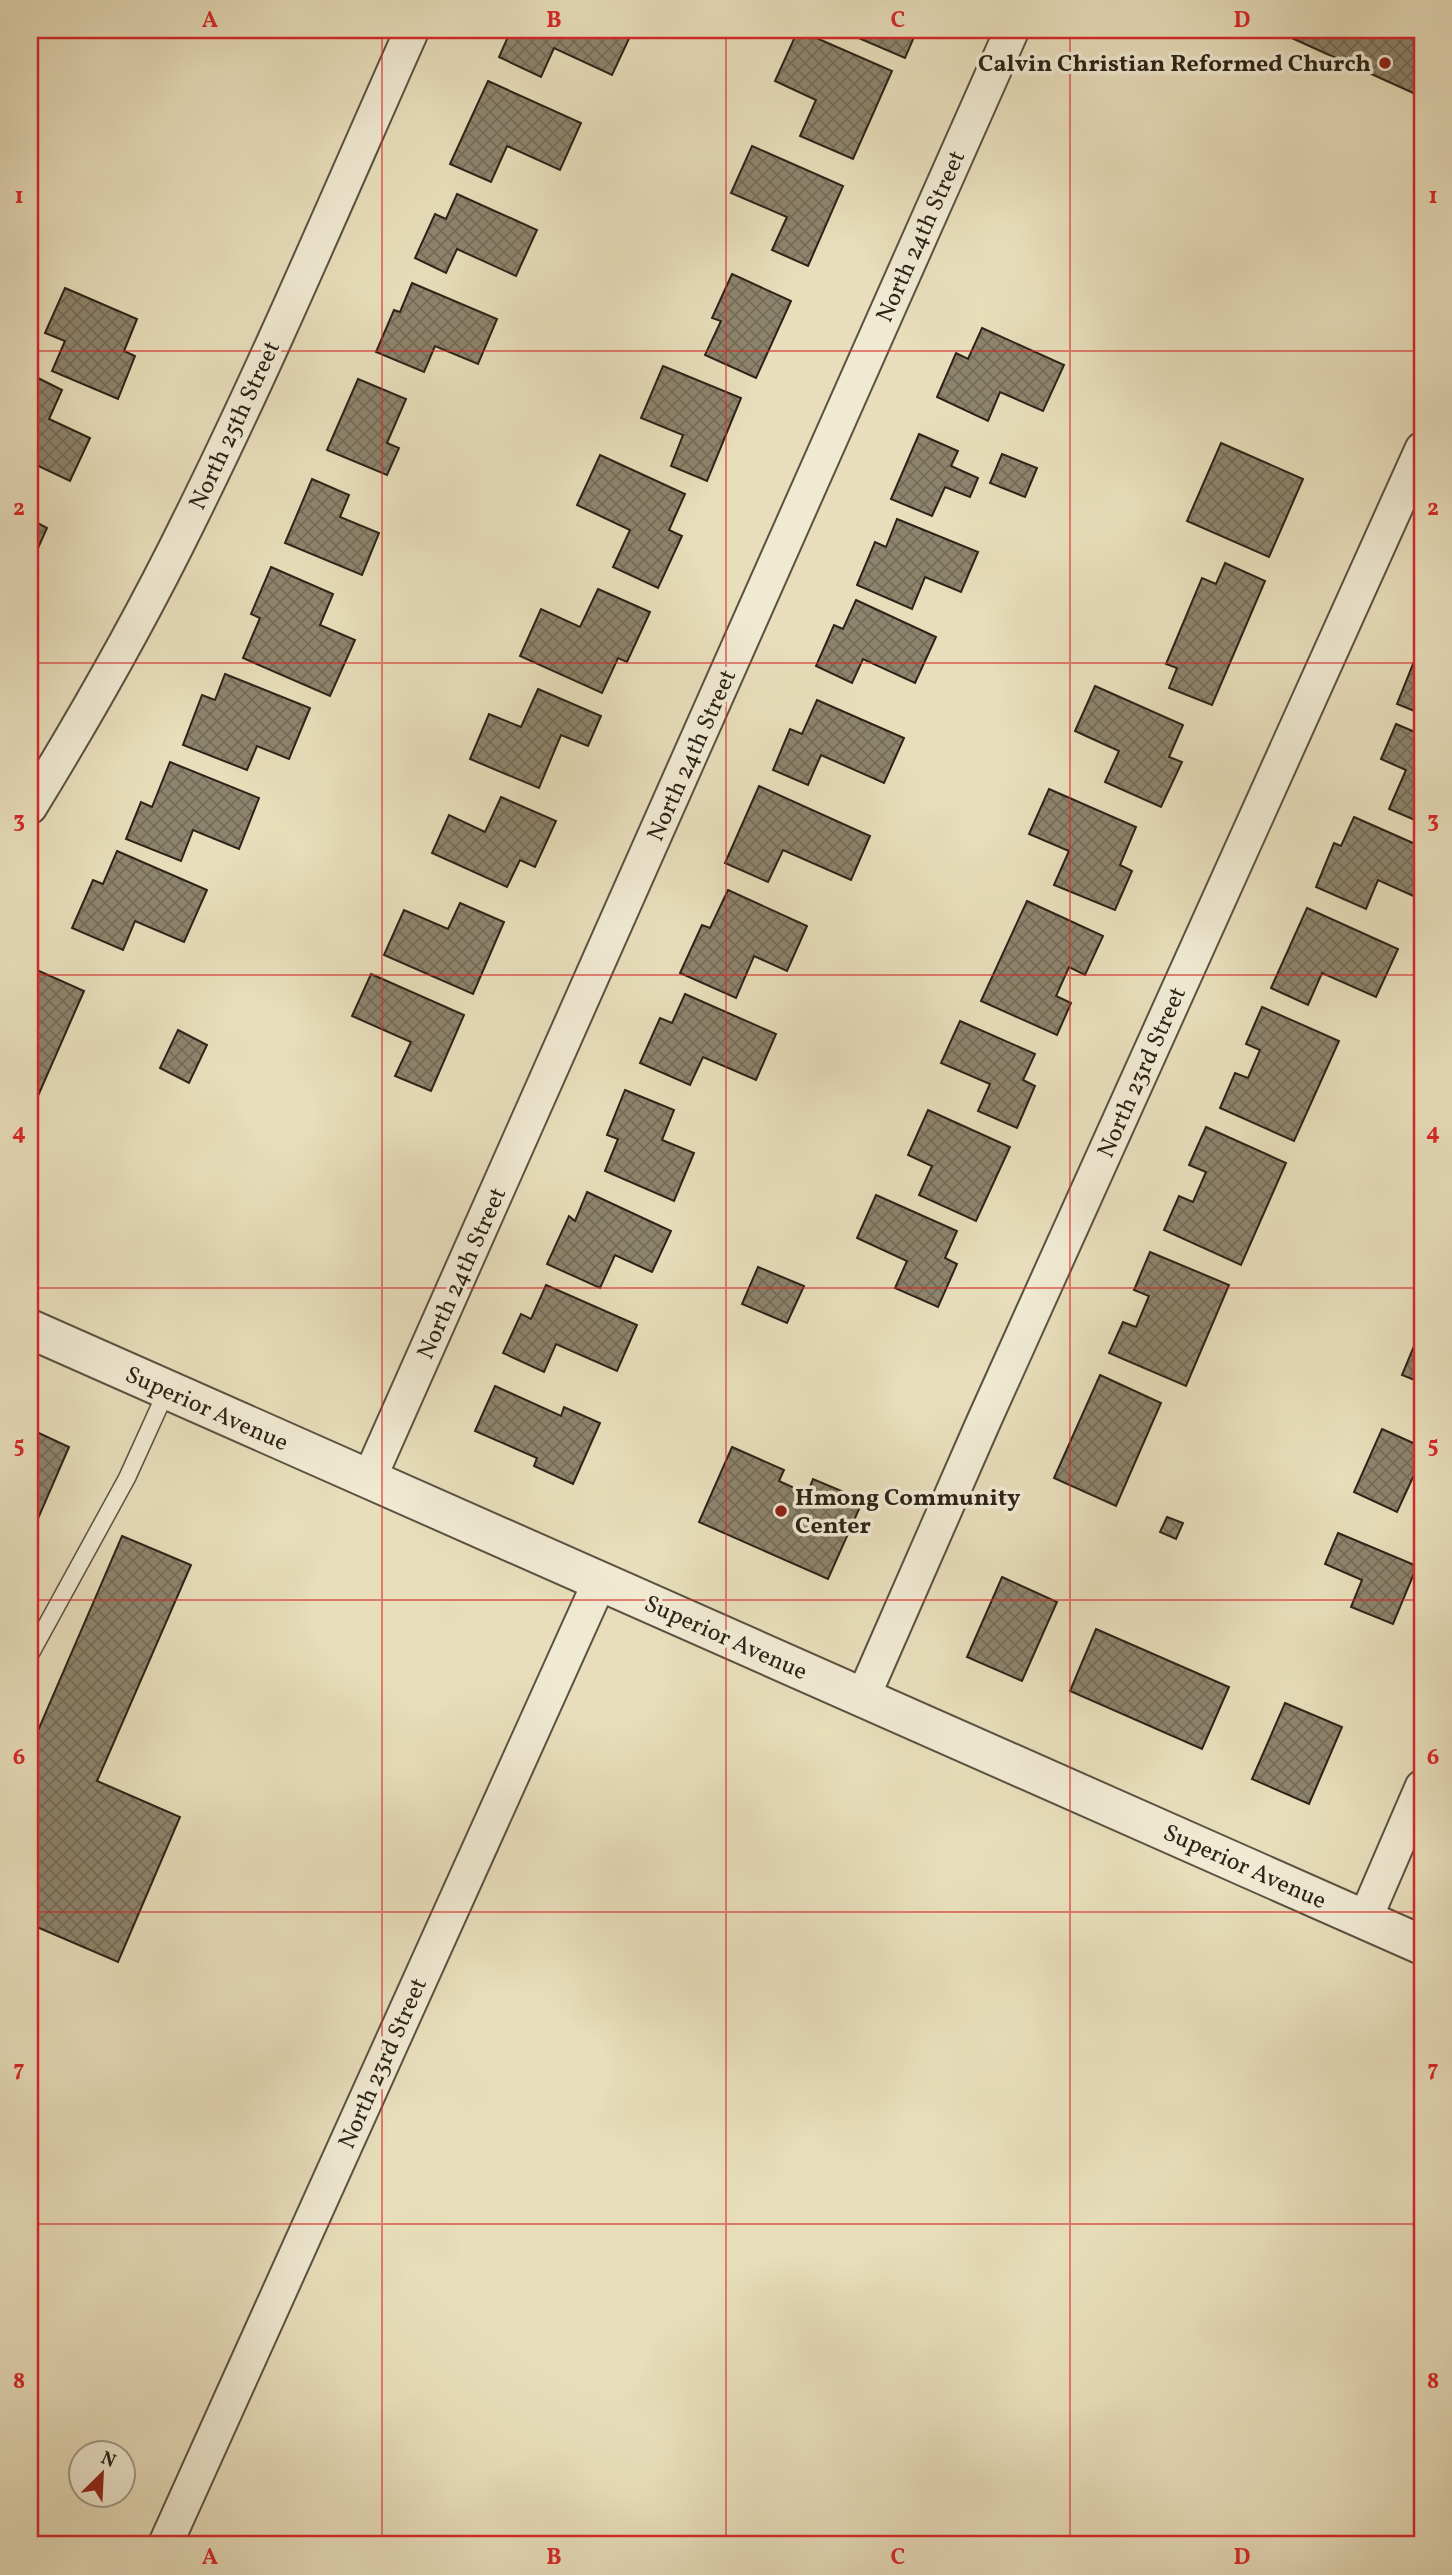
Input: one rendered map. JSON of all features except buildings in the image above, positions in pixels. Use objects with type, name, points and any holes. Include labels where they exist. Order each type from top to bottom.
[{"type":"street","name":"North 25th Street","points":[[30,807],[114,666],[190,521],[412,30]]},
{"type":"street","name":"North 24th Street","points":[[369,1479],[1012,30]]},
{"type":"street","name":"North 23rd Street","points":[[863,1697],[983,1423],[1422,449]]},
{"type":"street","name":"Superior Avenue","points":[[30,1329],[1422,1945]]},
{"type":"street","name":"North 23rd Street","points":[[164,2545],[600,1581]]},
{"type":"street","points":[[1365,1919],[1422,1787]]},
{"type":"lane","points":[[30,1655],[127,1478],[167,1390]]},
{"type":"place","name":"Calvin Christian Reformed Church","points":[[1385,63]]},
{"type":"place","name":"Hmong Community Center","points":[[781,1511]]}]
